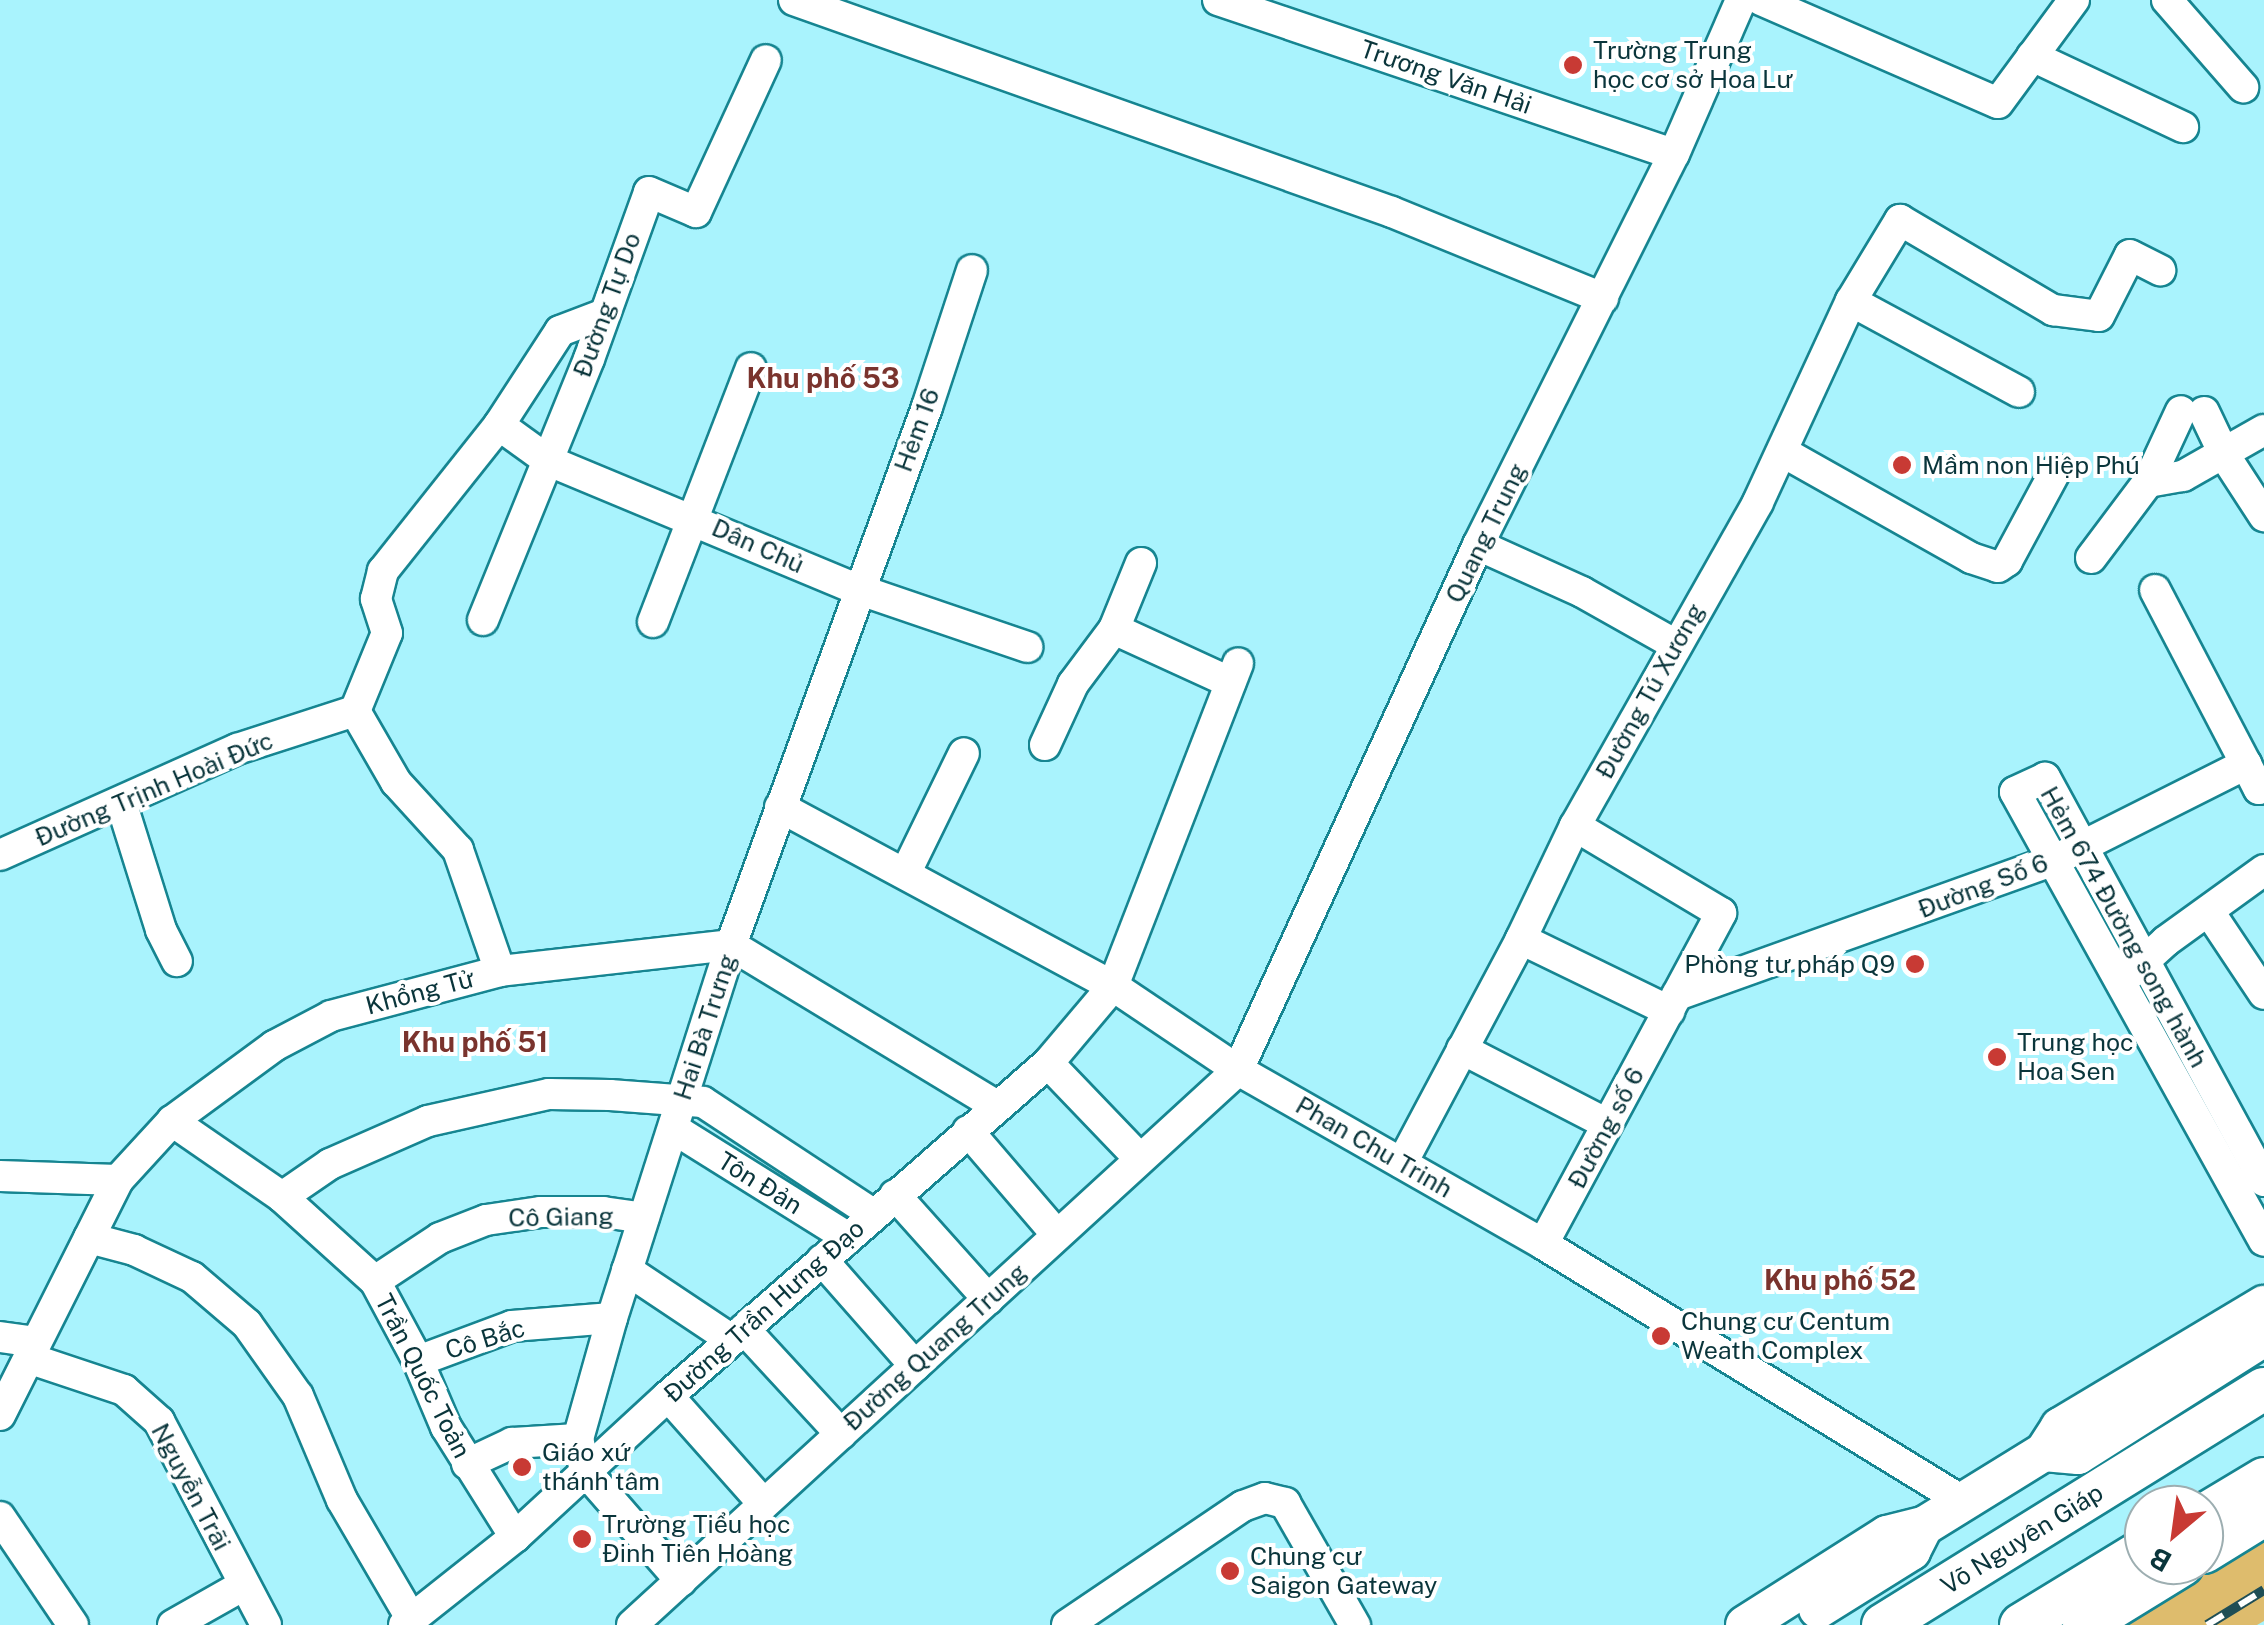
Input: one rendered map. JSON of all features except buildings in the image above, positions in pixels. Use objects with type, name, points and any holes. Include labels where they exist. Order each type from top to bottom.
[{"type":"highway","name":"Võ Nguyên Giáp","points":[[1883,1625],[2264,1389]]},
{"type":"highway","name":"Võ Nguyên Giáp","points":[[1932,1625],[2264,1418]]},
{"type":"highway","points":[[2224,1503],[2264,1479]]},
{"type":"highway","points":[[2224,1540],[2264,1515]]},
{"type":"highway","points":[[2021,1625],[2124,1562]]},
{"type":"highway","points":[[2084,1625],[2149,1585]]},
{"type":"main road","points":[[1745,1625],[1887,1535],[1924,1526],[2044,1452],[2060,1427],[2264,1305]]},
{"type":"main road","points":[[2044,1452],[2078,1455],[2264,1338]]},
{"type":"main road","points":[[1793,1625],[1911,1551],[1924,1526]]},
{"type":"street","points":[[794,0],[1392,212],[1604,298]]},
{"type":"street","name":"Trương Văn Hải","points":[[1218,0],[1674,154]]},
{"type":"street","name":"Quang Trung","points":[[1238,1070],[1478,545],[1674,154],[1741,0]]},
{"type":"street","points":[[1761,0],[1998,103],[2074,0]]},
{"type":"street","points":[[2167,0],[2243,88]]},
{"type":"street","points":[[2032,56],[2183,127]]},
{"type":"street","name":"Đường Tự Do","points":[[483,620],[548,461],[649,192],[696,212],[766,60]]},
{"type":"street","name":"Đường Tú Xương","points":[[1402,1163],[1521,939],[1575,826],[1783,452],[1851,300],[1900,220],[2053,310],[2099,316],[2130,255],[2160,270]]},
{"type":"street","name":"Hẻm 16","points":[[858,589],[927,407],[972,270]]},
{"type":"street","points":[[1851,300],[2018,392]]},
{"type":"street","points":[[500,971],[458,850],[396,782],[355,710],[387,633],[376,598],[383,571],[499,424],[560,331],[602,315]]},
{"type":"street","points":[[653,622],[750,368]]},
{"type":"street","points":[[2091,558],[2148,482],[2193,412],[2264,516]]},
{"type":"street","name":"Dân Chủ","points":[[499,424],[548,461],[692,517],[858,589],[1027,647]]},
{"type":"street","points":[[2148,482],[2183,476],[2225,456],[2264,430]]},
{"type":"street","points":[[1783,452],[1971,558],[1998,567],[2007,561],[2056,470]]},
{"type":"street","points":[[1478,545],[1582,592],[1676,645]]},
{"type":"street","points":[[1045,745],[1074,684],[1114,629],[1142,563]]},
{"type":"street","name":"Hai Bà Trưng","points":[[584,1471],[578,1439],[612,1318],[731,945],[858,589]]},
{"type":"street","points":[[2154,590],[2258,784]]},
{"type":"street","name":"Đường Trần Hưng Đạo","points":[[408,1623],[515,1536],[884,1204],[1048,1063],[1113,986],[1234,672],[1114,629]]},
{"type":"street","name":"Đường Trịnh Hoài Đức","points":[[0,855],[238,749],[355,710]]},
{"type":"street","points":[[906,872],[964,753]]},
{"type":"street","name":"Đường Số 6","points":[[1673,1003],[2258,784]]},
{"type":"street","points":[[121,802],[162,930],[177,961]]},
{"type":"street","name":"Phan Chu Trinh","points":[[780,807],[1113,986],[1238,1070],[1543,1244],[1962,1501]]},
{"type":"street","name":"Đường số 6","points":[[1543,1244],[1721,913],[1575,826]]},
{"type":"street","name":"Hẻm 674 Đường song hành","points":[[2068,853],[2146,961],[2264,1181]]},
{"type":"street","name":"Hẻm 674 Đường song hành","points":[[2068,853],[2122,982],[2264,1241]]},
{"type":"street","points":[[2122,982],[2264,870]]},
{"type":"street","points":[[2210,913],[2264,994]]},
{"type":"street","points":[[1521,939],[1673,1003]]},
{"type":"street","points":[[731,945],[997,1106]]},
{"type":"street","name":"Khổng Tử","points":[[0,1415],[118,1180],[172,1121],[274,1046],[330,1016],[500,971],[731,945]]},
{"type":"street","points":[[1462,1050],[1607,1124]]},
{"type":"street","points":[[1048,1063],[1140,1159]]},
{"type":"street","name":"Đường Quang Trung","points":[[632,1625],[1238,1070]]},
{"type":"street","points":[[282,1197],[330,1164],[378,1141],[428,1121],[488,1105],[549,1094],[678,1115],[703,1102],[884,1204],[988,1300]]},
{"type":"street","name":"Tôn Đản","points":[[678,1115],[847,1237]]},
{"type":"street","name":"Trần Quốc Toản","points":[[172,1121],[282,1197],[375,1281],[467,1464],[515,1536]]},
{"type":"street","points":[[968,1130],[1057,1235]]},
{"type":"street","points":[[0,1176],[118,1180]]},
{"type":"street","name":"Cô Giang","points":[[375,1281],[440,1238],[486,1220],[540,1212],[603,1212],[644,1218]]},
{"type":"street","points":[[88,1238],[134,1250],[192,1277],[247,1324],[298,1396],[342,1500],[408,1623]]},
{"type":"street","points":[[822,1260],[914,1366]]},
{"type":"street","points":[[627,1270],[738,1335],[841,1434]]},
{"type":"street","name":"Cô Bắc","points":[[418,1360],[512,1326],[612,1318]]},
{"type":"street","name":"Nguyễn Trãi","points":[[0,1338],[124,1390],[159,1420],[242,1586],[266,1625]]},
{"type":"street","points":[[668,1396],[764,1504]]},
{"type":"street","points":[[467,1464],[512,1442],[578,1439]]},
{"type":"street","points":[[584,1471],[680,1581]]},
{"type":"street","points":[[1067,1625],[1244,1506],[1265,1498],[1286,1503],[1355,1625]]},
{"type":"street","points":[[4,1530],[74,1625]]},
{"type":"street","points":[[173,1625],[242,1586]]},
{"type":"shaded area","points":[[2264,1534],[2264,1621],[2257,1625],[2116,1625],[2181,1585],[2224,1585],[2224,1559]]},
{"type":"railway","points":[[2207,1625],[2264,1590]]},
{"type":"place","name":"Trường Trung học cơ sở Hoa Lư","points":[[1573,65]]},
{"type":"place","name":"Mầm non Hiệp Phú","points":[[1902,465]]},
{"type":"place","name":"Phòng tư pháp Q9","points":[[1915,964]]},
{"type":"place","name":"Trung học Hoa Sen","points":[[1997,1057]]},
{"type":"place","name":"Chung cư Centum Weath Complex","points":[[1661,1336]]},
{"type":"place","name":"Giáo xứ thánh tâm","points":[[522,1467]]},
{"type":"place","name":"Trường Tiểu học Đinh Tiên Hoàng","points":[[582,1539]]},
{"type":"place","name":"Chung cư Saigon Gateway","points":[[1230,1571]]},
{"type":"district","name":"Khu phố 53","points":[[823,378]]},
{"type":"district","name":"Khu phố 51","points":[[475,1042]]},
{"type":"district","name":"Khu phố 52","points":[[1840,1280]]}]
